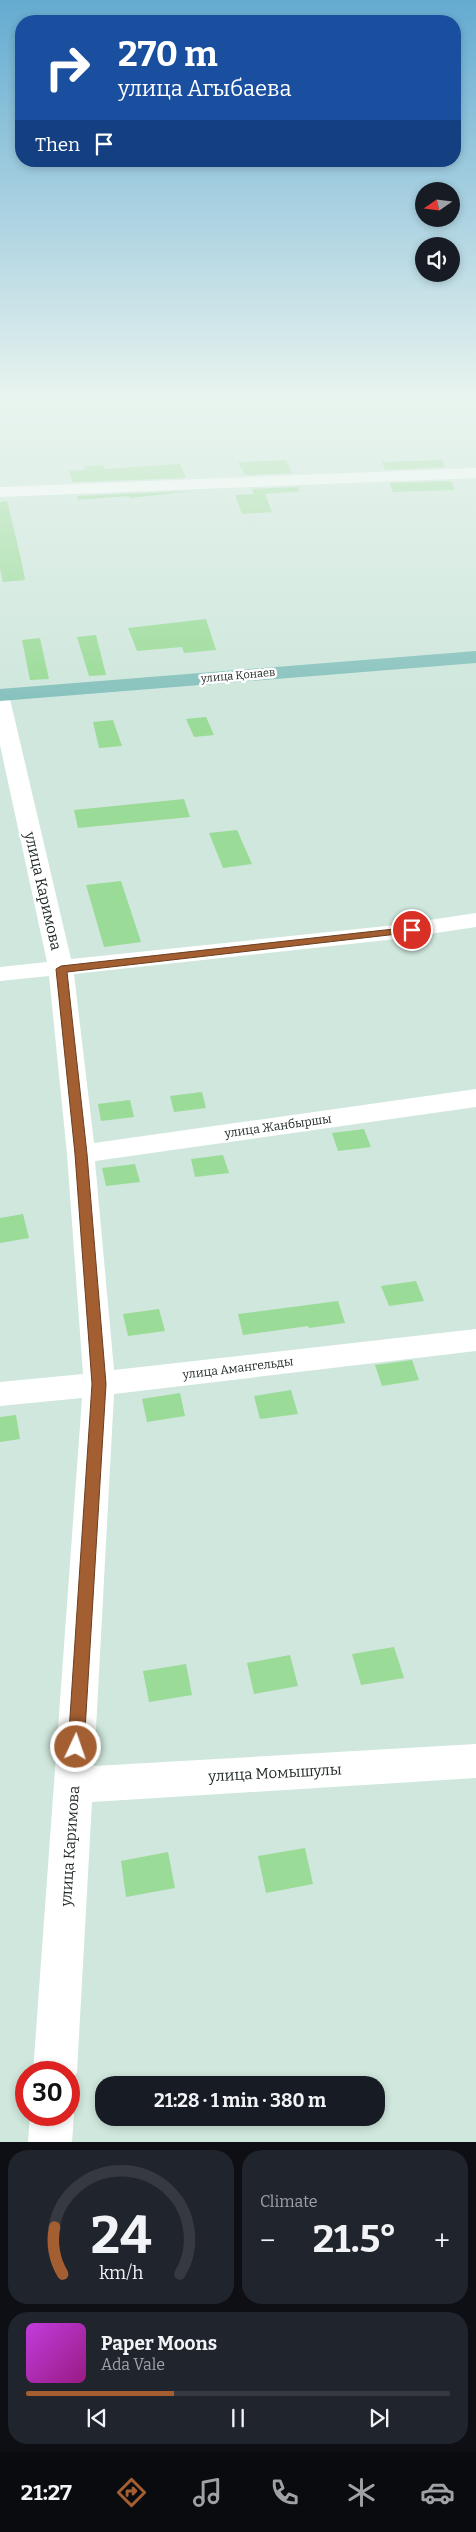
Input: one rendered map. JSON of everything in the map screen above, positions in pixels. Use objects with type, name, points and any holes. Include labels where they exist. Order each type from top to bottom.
[{"type":"main road","name":"улица Қонаев","points":[[0,694],[476,657]]},
{"type":"street","name":"улица Каримова","points":[[0,699],[61,969],[81,1154],[99,1384],[56,2061]]},
{"type":"street","points":[[0,974],[396,932],[476,920]]},
{"type":"street","name":"улица Жанбыршы","points":[[81,1154],[476,1098]]},
{"type":"street","name":"улица Амангельды","points":[[0,1394],[476,1340]]},
{"type":"street","name":"улица Момышулы","points":[[74,1785],[476,1761]]},
{"type":"street","points":[[50,2142],[51,2126]]},
{"type":"building","points":[[77,498],[104,498],[78,500]]},
{"type":"building","points":[[236,498],[267,498],[272,512],[242,514]]},
{"type":"building","points":[[7,501],[25,580],[3,582],[0,569],[0,502]]},
{"type":"building","points":[[206,619],[216,650],[184,653],[182,647],[137,651],[128,628]]},
{"type":"building","points":[[96,635],[106,675],[89,676],[77,637]]},
{"type":"building","points":[[40,638],[49,679],[30,680],[22,640]]},
{"type":"building","points":[[206,717],[214,735],[194,737],[186,719]]},
{"type":"building","points":[[113,720],[122,746],[99,748],[93,722]]},
{"type":"building","points":[[184,799],[190,817],[78,828],[74,810]]},
{"type":"building","points":[[237,830],[252,864],[223,868],[209,833]]},
{"type":"building","points":[[121,881],[141,942],[104,947],[86,885]]},
{"type":"building","points":[[202,1092],[206,1108],[174,1112],[170,1096]]},
{"type":"building","points":[[130,1100],[134,1117],[101,1121],[98,1104]]},
{"type":"building","points":[[364,1129],[371,1147],[338,1151],[332,1133]]},
{"type":"building","points":[[223,1155],[229,1173],[195,1177],[191,1159]]},
{"type":"building","points":[[135,1164],[140,1182],[106,1186],[102,1168]]},
{"type":"building","points":[[23,1214],[29,1238],[0,1243],[0,1218]]},
{"type":"building","points":[[416,1281],[424,1301],[389,1306],[381,1286]]},
{"type":"building","points":[[338,1301],[345,1323],[243,1335],[238,1314]]},
{"type":"building","points":[[159,1309],[165,1331],[128,1336],[123,1314]]},
{"type":"building","points":[[412,1360],[419,1380],[382,1386],[375,1365]]},
{"type":"building","points":[[291,1390],[298,1414],[260,1419],[254,1396]]},
{"type":"building","points":[[180,1393],[185,1416],[147,1422],[142,1399]]},
{"type":"building","points":[[16,1415],[20,1439],[0,1442],[0,1417]]},
{"type":"building","points":[[394,1647],[404,1678],[361,1685],[352,1654]]},
{"type":"building","points":[[290,1655],[298,1686],[254,1694],[247,1663]]},
{"type":"building","points":[[186,1664],[192,1695],[149,1702],[143,1671]]},
{"type":"building","points":[[305,1848],[313,1884],[266,1893],[258,1856]]},
{"type":"building","points":[[168,1852],[175,1888],[126,1897],[121,1861]]},
{"type":"route","points":[[76,1747],[99,1384],[81,1154],[61,969],[412,930]]}]
